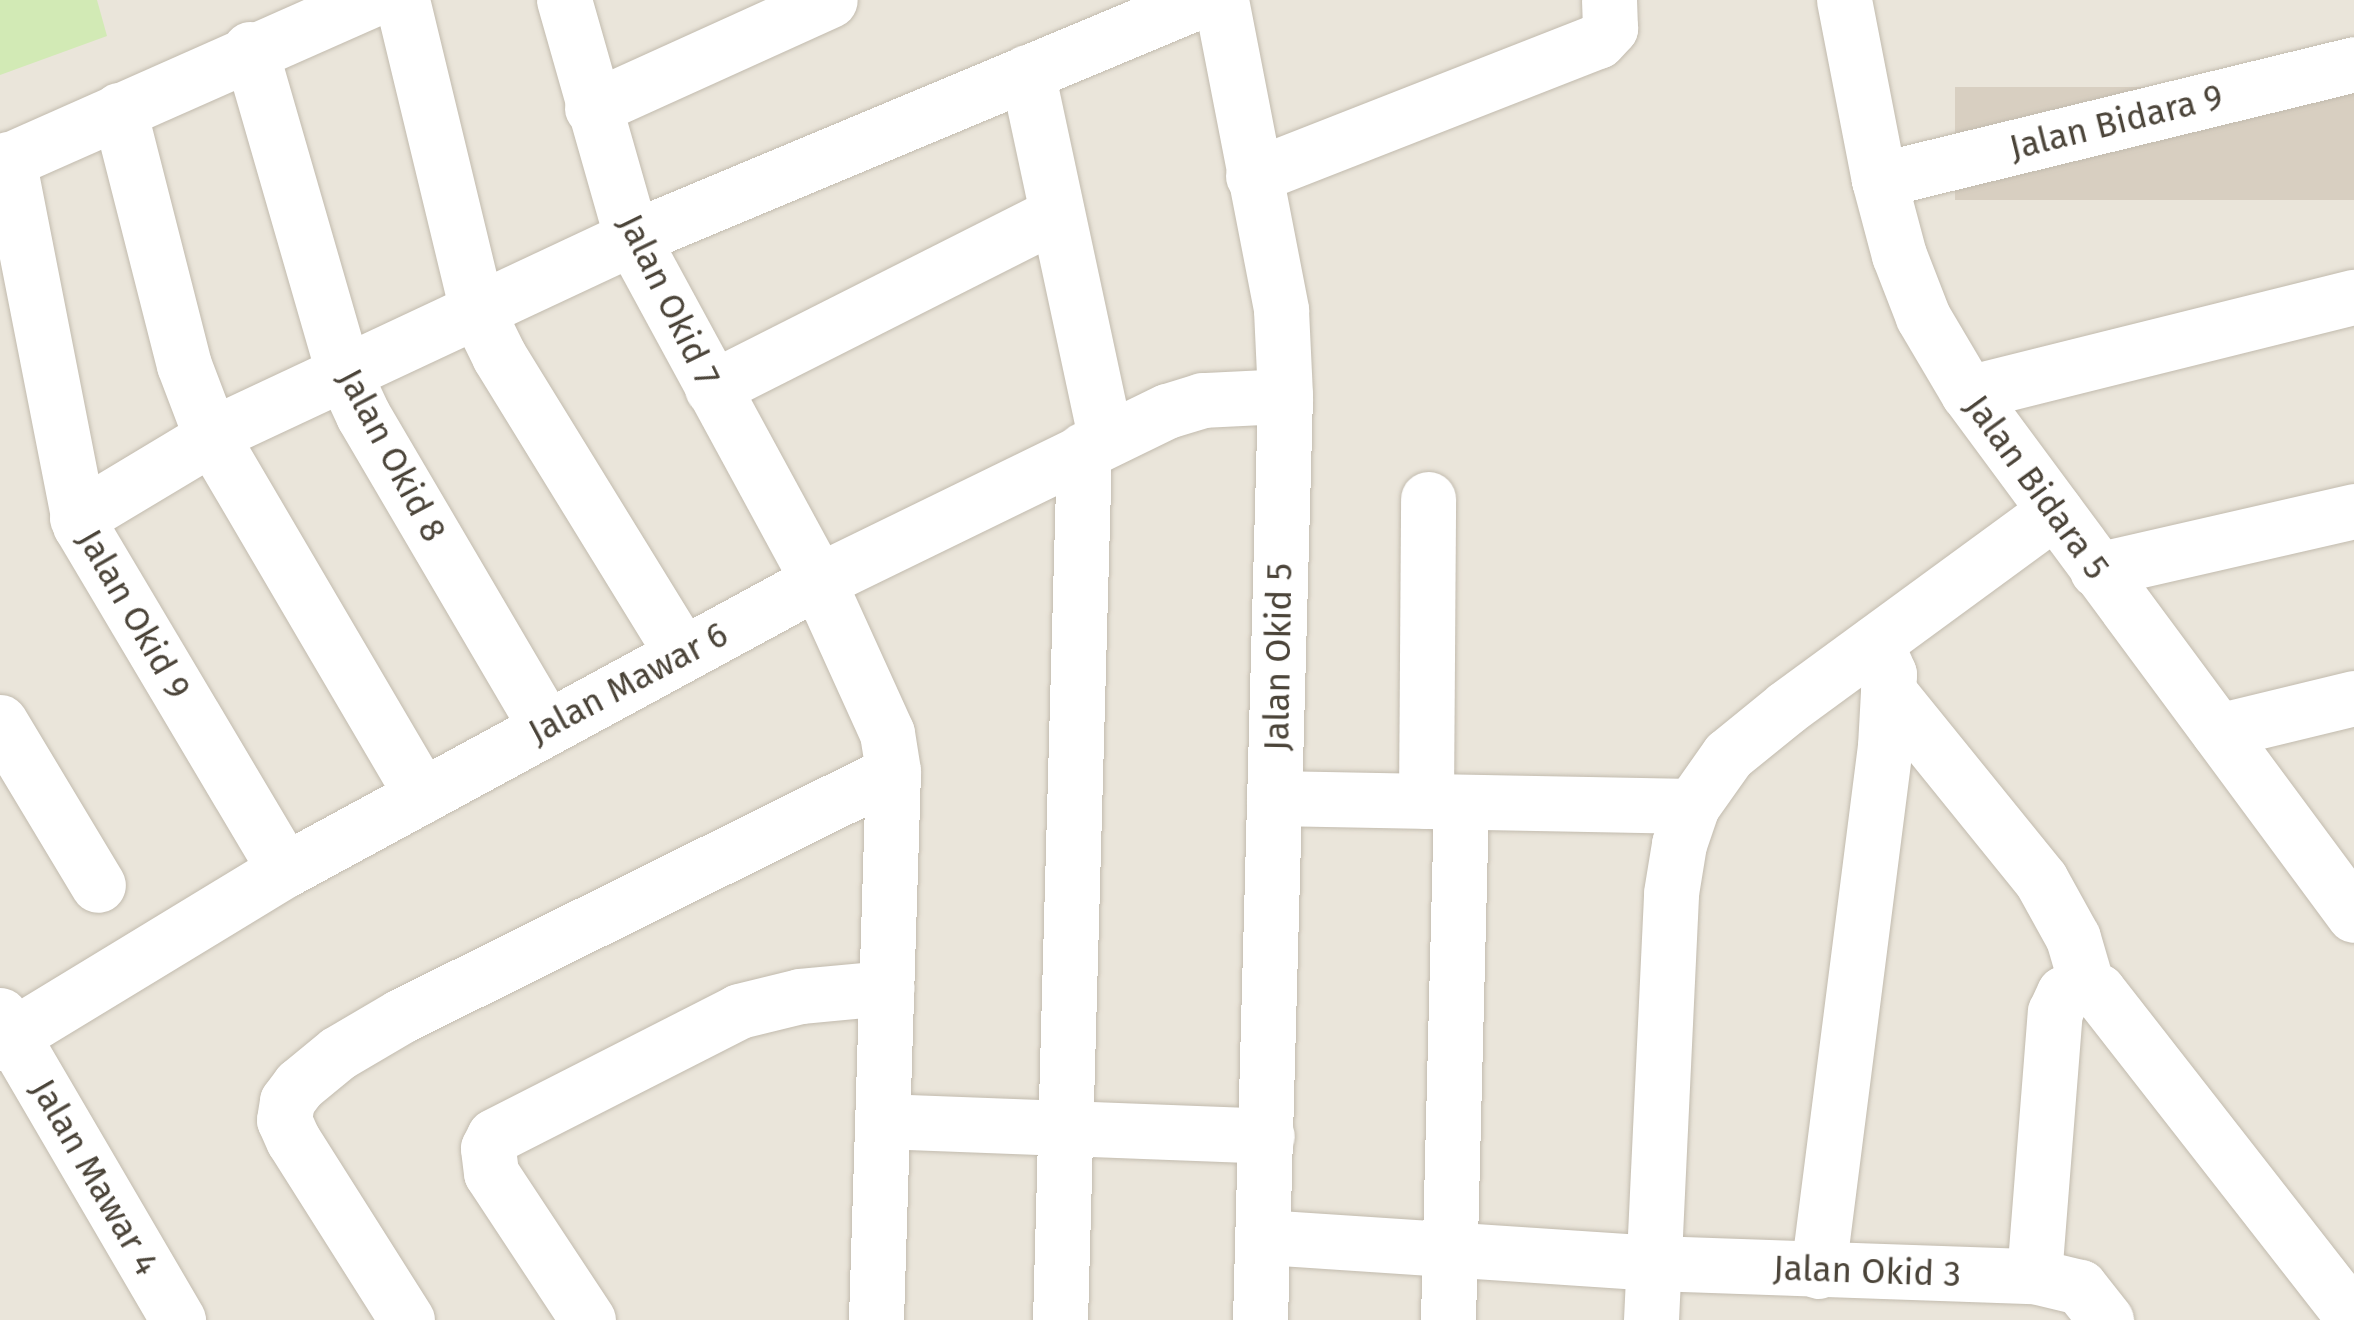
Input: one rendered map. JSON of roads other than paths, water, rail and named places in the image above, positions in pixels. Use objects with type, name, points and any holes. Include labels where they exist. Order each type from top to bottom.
[{"type":"street","points":[[4,161],[250,49],[370,0]]},
{"type":"street","points":[[402,0],[477,312],[499,356],[682,653]]},
{"type":"street","name":"Jalan Okid 7","points":[[564,0],[632,238],[818,581],[887,733],[894,772],[876,1320]]},
{"type":"street","points":[[592,108],[830,0]]},
{"type":"street","points":[[77,518],[211,436],[632,238],[1201,0]]},
{"type":"street","name":"Jalan Okid 5","points":[[1221,0],[1281,310],[1285,396],[1260,1320]]},
{"type":"street","points":[[1253,176],[1598,41],[1610,28],[1609,0]]},
{"type":"street","name":"Jalan Bidara 5","points":[[1844,0],[1879,180],[1898,255],[1923,317],[1968,393],[2354,915]]},
{"type":"street","name":"Jalan Okid 8","points":[[250,49],[344,374],[363,415],[546,727]]},
{"type":"street","name":"Jalan Bidara 9","points":[[1879,180],[2354,64]]},
{"type":"street","points":[[1027,72],[1058,214],[1095,444],[1060,1320]]},
{"type":"street","points":[[119,110],[184,364],[211,436],[422,796]]},
{"type":"street","name":"Jalan Okid 9","points":[[4,161],[77,518],[285,870]]},
{"type":"street","points":[[712,388],[1058,214]]},
{"type":"street","points":[[1968,393],[2354,297]]},
{"type":"street","name":"Jalan Mawar 6","points":[[4,1031],[285,870],[818,581],[1167,411],[1203,400],[1285,396]]},
{"type":"street","points":[[1428,499],[1444,801],[1451,1250],[1448,1320]]},
{"type":"street","points":[[2097,570],[2354,510]]},
{"type":"street","points":[[1650,1320],[1671,894],[1679,844],[1692,806],[1728,756],[1882,667],[2055,511]]},
{"type":"street","points":[[1882,667],[2041,880],[2072,938],[2073,1294]]},
{"type":"street","points":[[1818,1271],[1886,746],[1882,667]]},
{"type":"street","points":[[2218,731],[2354,698]]},
{"type":"street","points":[[0,722],[98,885]]},
{"type":"street","points":[[408,1320],[292,1140],[284,1120],[287,1101],[299,1085],[338,1053],[400,1016],[894,772]]},
{"type":"street","points":[[1274,798],[1692,806]]},
{"type":"street","points":[[588,1320],[492,1174],[488,1148],[494,1136],[739,1011],[800,996],[887,988]]},
{"type":"street","points":[[2071,999],[2098,991],[2354,1319]]},
{"type":"street","name":"Jalan Mawar 4","points":[[4,1031],[178,1320]]},
{"type":"street","points":[[883,1120],[1267,1136]]},
{"type":"street","name":"Jalan Okid 3","points":[[1264,1237],[1818,1271],[2073,1294]]}]
